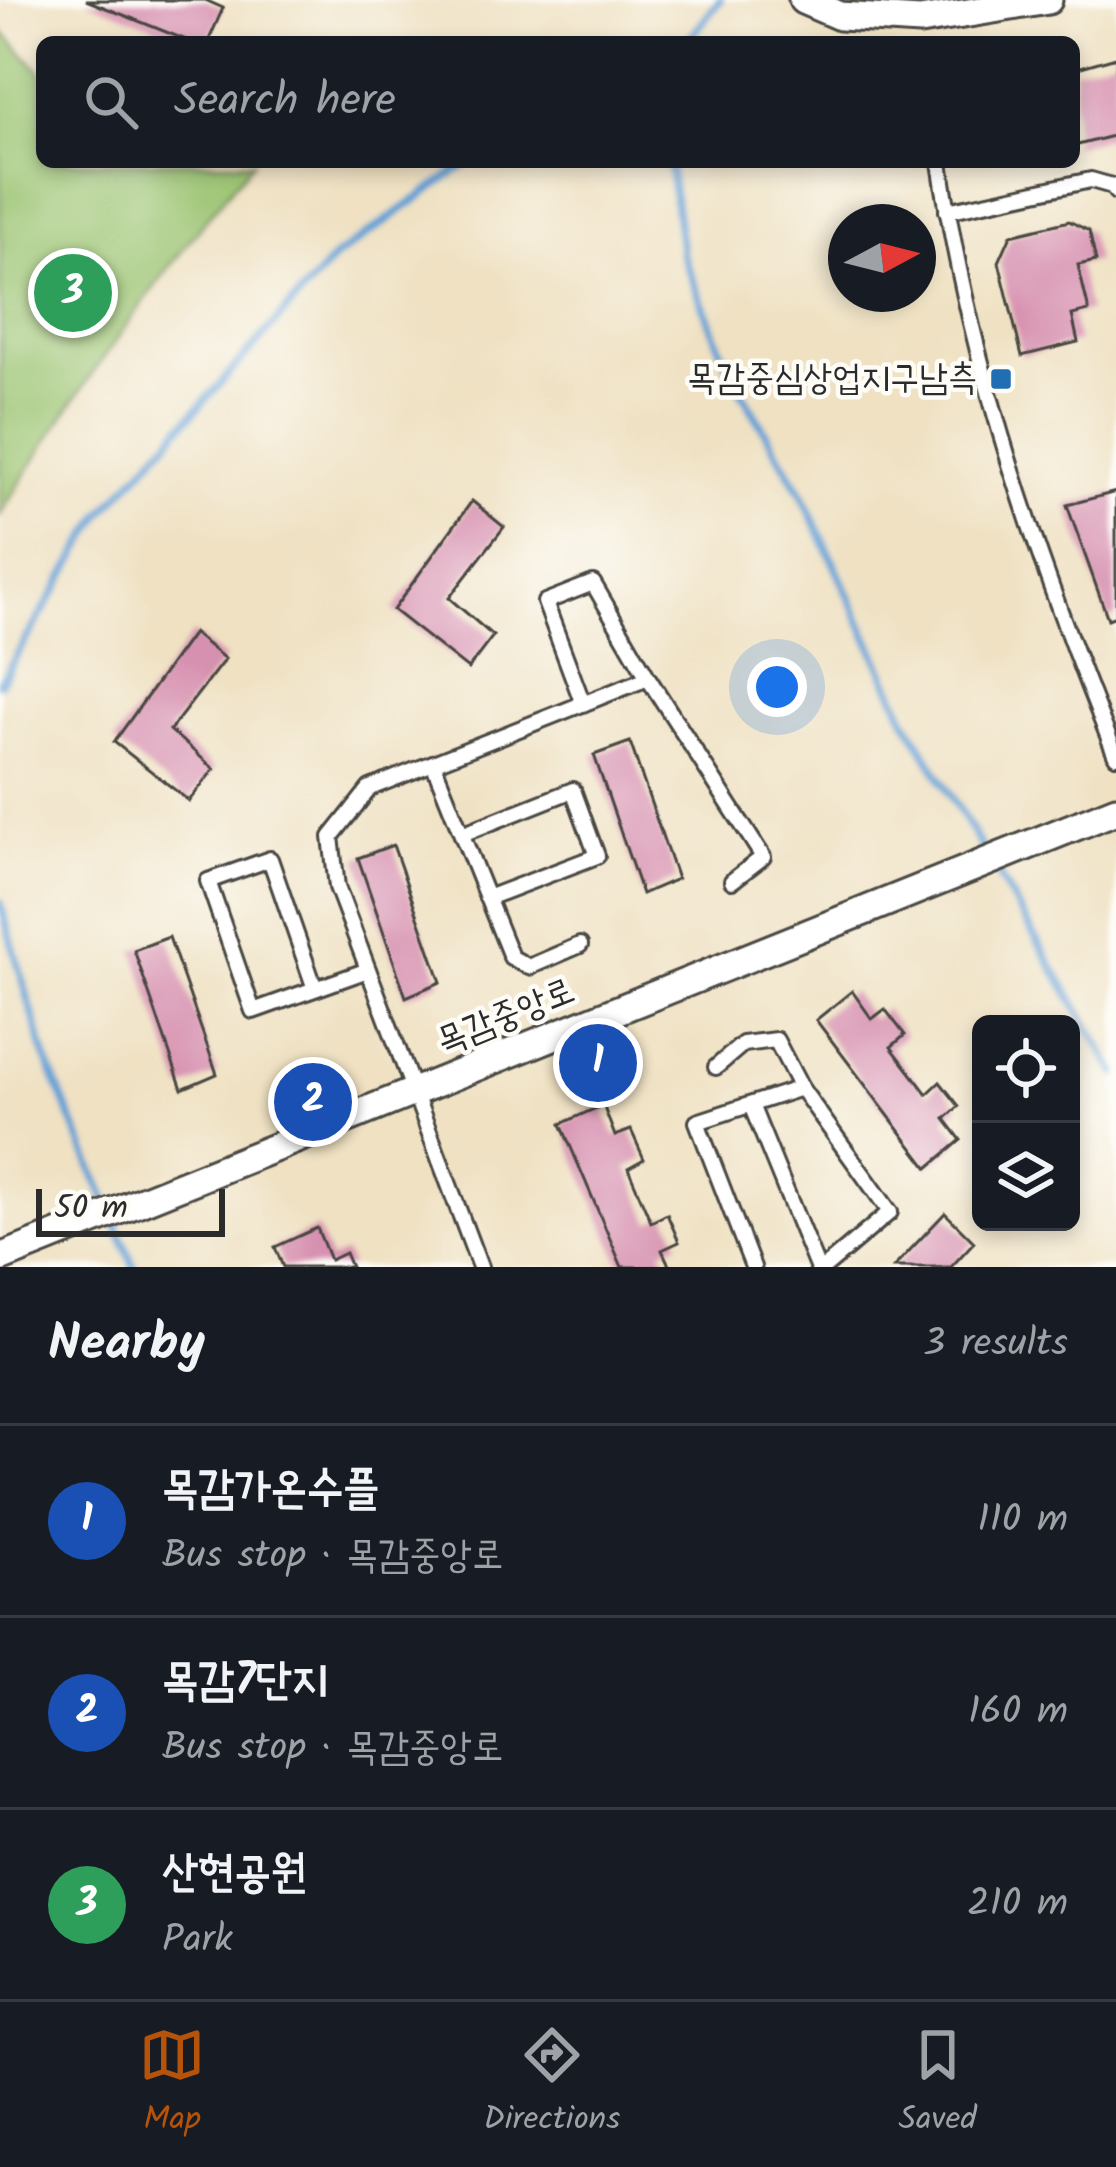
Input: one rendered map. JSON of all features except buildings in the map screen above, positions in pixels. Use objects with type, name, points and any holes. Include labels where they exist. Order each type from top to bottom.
[{"type":"street","points":[[803,0],[840,16],[921,32],[1048,0]]},
{"type":"street","name":"목감중앙로","points":[[0,1258],[1110,813]]},
{"type":"lane","points":[[941,168],[1012,482],[1116,756]]},
{"type":"lane","points":[[947,211],[1091,180],[1112,186],[1116,192]]},
{"type":"lane","points":[[583,704],[545,602],[593,583],[763,857],[732,881]]},
{"type":"lane","points":[[480,1267],[337,887],[331,837],[370,788],[648,678]]},
{"type":"lane","points":[[433,763],[511,957],[529,967],[580,945]]},
{"type":"lane","points":[[462,834],[573,790],[597,856],[487,898]]},
{"type":"lane","points":[[315,989],[271,859],[208,881],[253,1011],[315,989],[368,970]]},
{"type":"lane","points":[[716,1067],[743,1044],[776,1040],[801,1088],[890,1212],[821,1267],[751,1105]]},
{"type":"lane","points":[[753,1267],[697,1122],[801,1088]]},
{"type":"green space","points":[[0,29],[36,67],[36,168],[248,168],[120,334],[0,515]]},
{"type":"waterway","points":[[692,36],[720,0]]},
{"type":"waterway","points":[[0,683],[102,514],[334,258],[461,168]]},
{"type":"waterway","points":[[670,168],[682,253],[730,372],[802,494],[906,720],[986,855]]},
{"type":"waterway","points":[[994,868],[1116,1073]]},
{"type":"waterway","points":[[0,902],[45,1056],[134,1267]]},
{"type":"place","name":"산현공원","points":[[73,293]]},
{"type":"place","name":"목감중심상업지구남측","points":[[1001,379]]},
{"type":"place","name":"목감가온수플","points":[[598,1063]]},
{"type":"place","name":"목감7단지","points":[[313,1102]]}]
